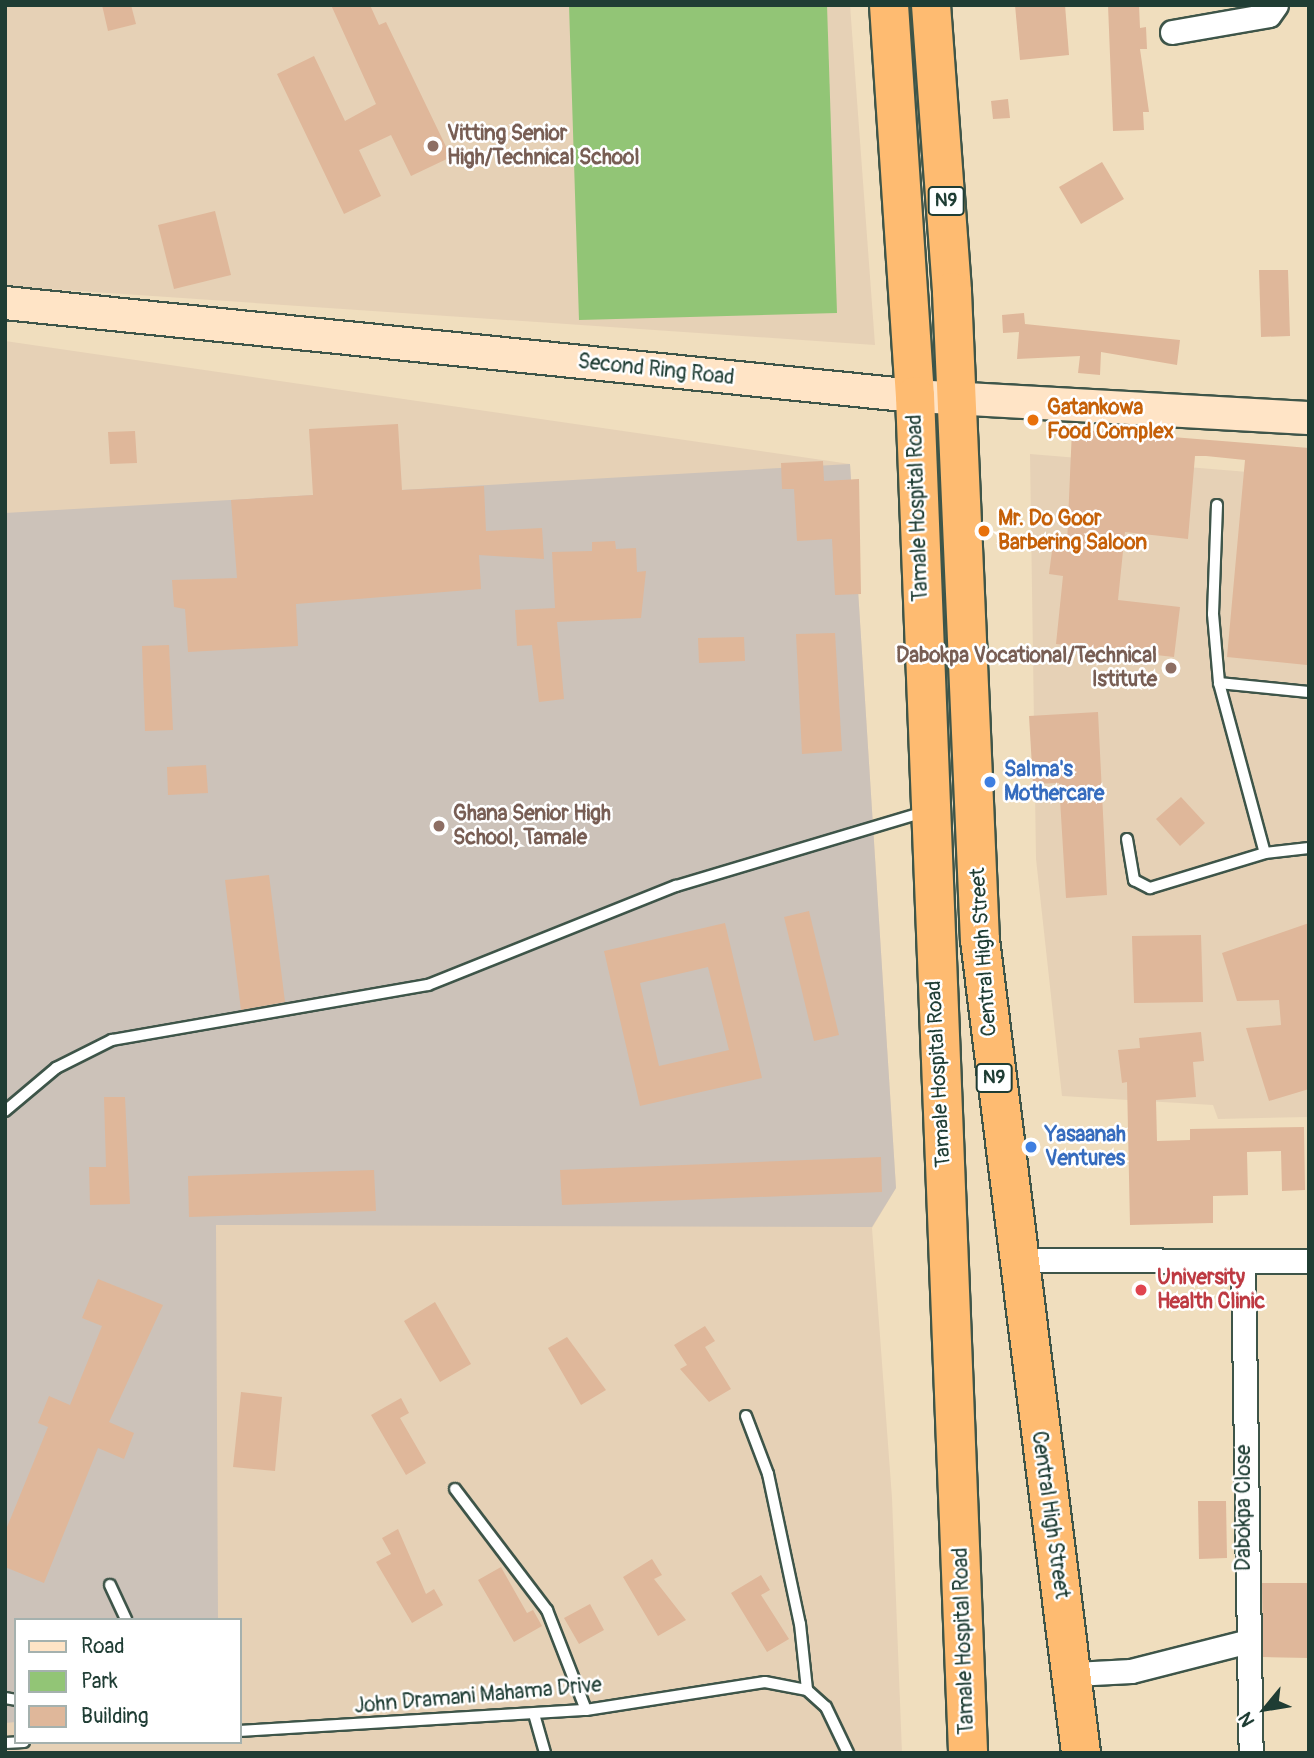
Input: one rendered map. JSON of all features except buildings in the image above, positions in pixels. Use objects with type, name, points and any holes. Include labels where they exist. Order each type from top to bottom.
[{"type":"highway","name":"N9","points":[[889,5],[915,396]]},
{"type":"highway","name":"N9","points":[[931,5],[955,398]]},
{"type":"highway","name":"Tamale Hospital Road","points":[[915,396],[928,812],[968,1753]]},
{"type":"highway","name":"Central High Street","points":[[955,398],[980,940],[1016,1260],[1074,1674],[1081,1753]]},
{"type":"street","points":[[1172,32],[1269,15],[1276,5]]},
{"type":"street","name":"Second Ring Road","points":[[5,303],[915,396],[1309,418]]},
{"type":"street","points":[[1016,1260],[1243,1264],[1309,1261]]},
{"type":"street","name":"Dabokpa Close","points":[[1243,1264],[1245,1642],[1251,1753]]},
{"type":"street","points":[[1074,1674],[1130,1671],[1245,1642]]},
{"type":"lane","points":[[1217,505],[1213,614],[1219,683],[1265,853]]},
{"type":"lane","points":[[1219,683],[1309,692]]},
{"type":"lane","points":[[5,1111],[56,1068],[112,1040],[428,985],[676,886],[928,812]]},
{"type":"lane","points":[[1127,839],[1133,880],[1150,888],[1265,853],[1309,848]]},
{"type":"lane","points":[[746,1416],[768,1474],[800,1624],[807,1690],[826,1707],[848,1753]]},
{"type":"lane","points":[[455,1489],[547,1610],[586,1710]]},
{"type":"lane","points":[[110,1585],[125,1618]]},
{"type":"lane","name":"John Dramani Mahama Drive","points":[[242,1731],[586,1710],[716,1685],[765,1682],[807,1690]]},
{"type":"lane","points":[[534,1714],[545,1753]]},
{"type":"shaded area","name":"Vitting Senior High/Technical School","points":[[5,5],[850,5],[875,345],[5,286]]},
{"type":"shaded area","name":"Ghana Senior High School, Tamale","points":[[5,341],[850,464],[896,1188],[872,1228],[892,1498],[902,1753],[5,1753]]},
{"type":"shaded area","name":"Dabokpa Vocational/Technical Istitute","points":[[1030,454],[1309,477],[1309,1117],[1218,1119],[1213,1105],[1062,1096],[1036,859]]},
{"type":"shaded area","name":"Ghana Senior High School, Tamale","points":[[850,464],[896,1188],[872,1227],[216,1225],[218,1618],[14,1618],[14,1722],[5,1723],[5,513]]},
{"type":"green space","points":[[569,5],[827,5],[837,313],[579,320]]},
{"type":"place","name":"Vitting Senior High/Technical School","points":[[433,146]]},
{"type":"place","name":"Gatankowa Food Complex","points":[[1033,420]]},
{"type":"place","name":"Mr. Do Goor Barbering Saloon","points":[[984,531]]},
{"type":"place","name":"Dabokpa Vocational/Technical Istitute","points":[[1171,668]]},
{"type":"place","name":"Salma's Mothercare","points":[[990,782]]},
{"type":"place","name":"Ghana Senior High School, Tamale","points":[[439,826]]},
{"type":"place","name":"Yasaanah Ventures","points":[[1031,1147]]},
{"type":"place","name":"University Health Clinic","points":[[1141,1290]]}]
